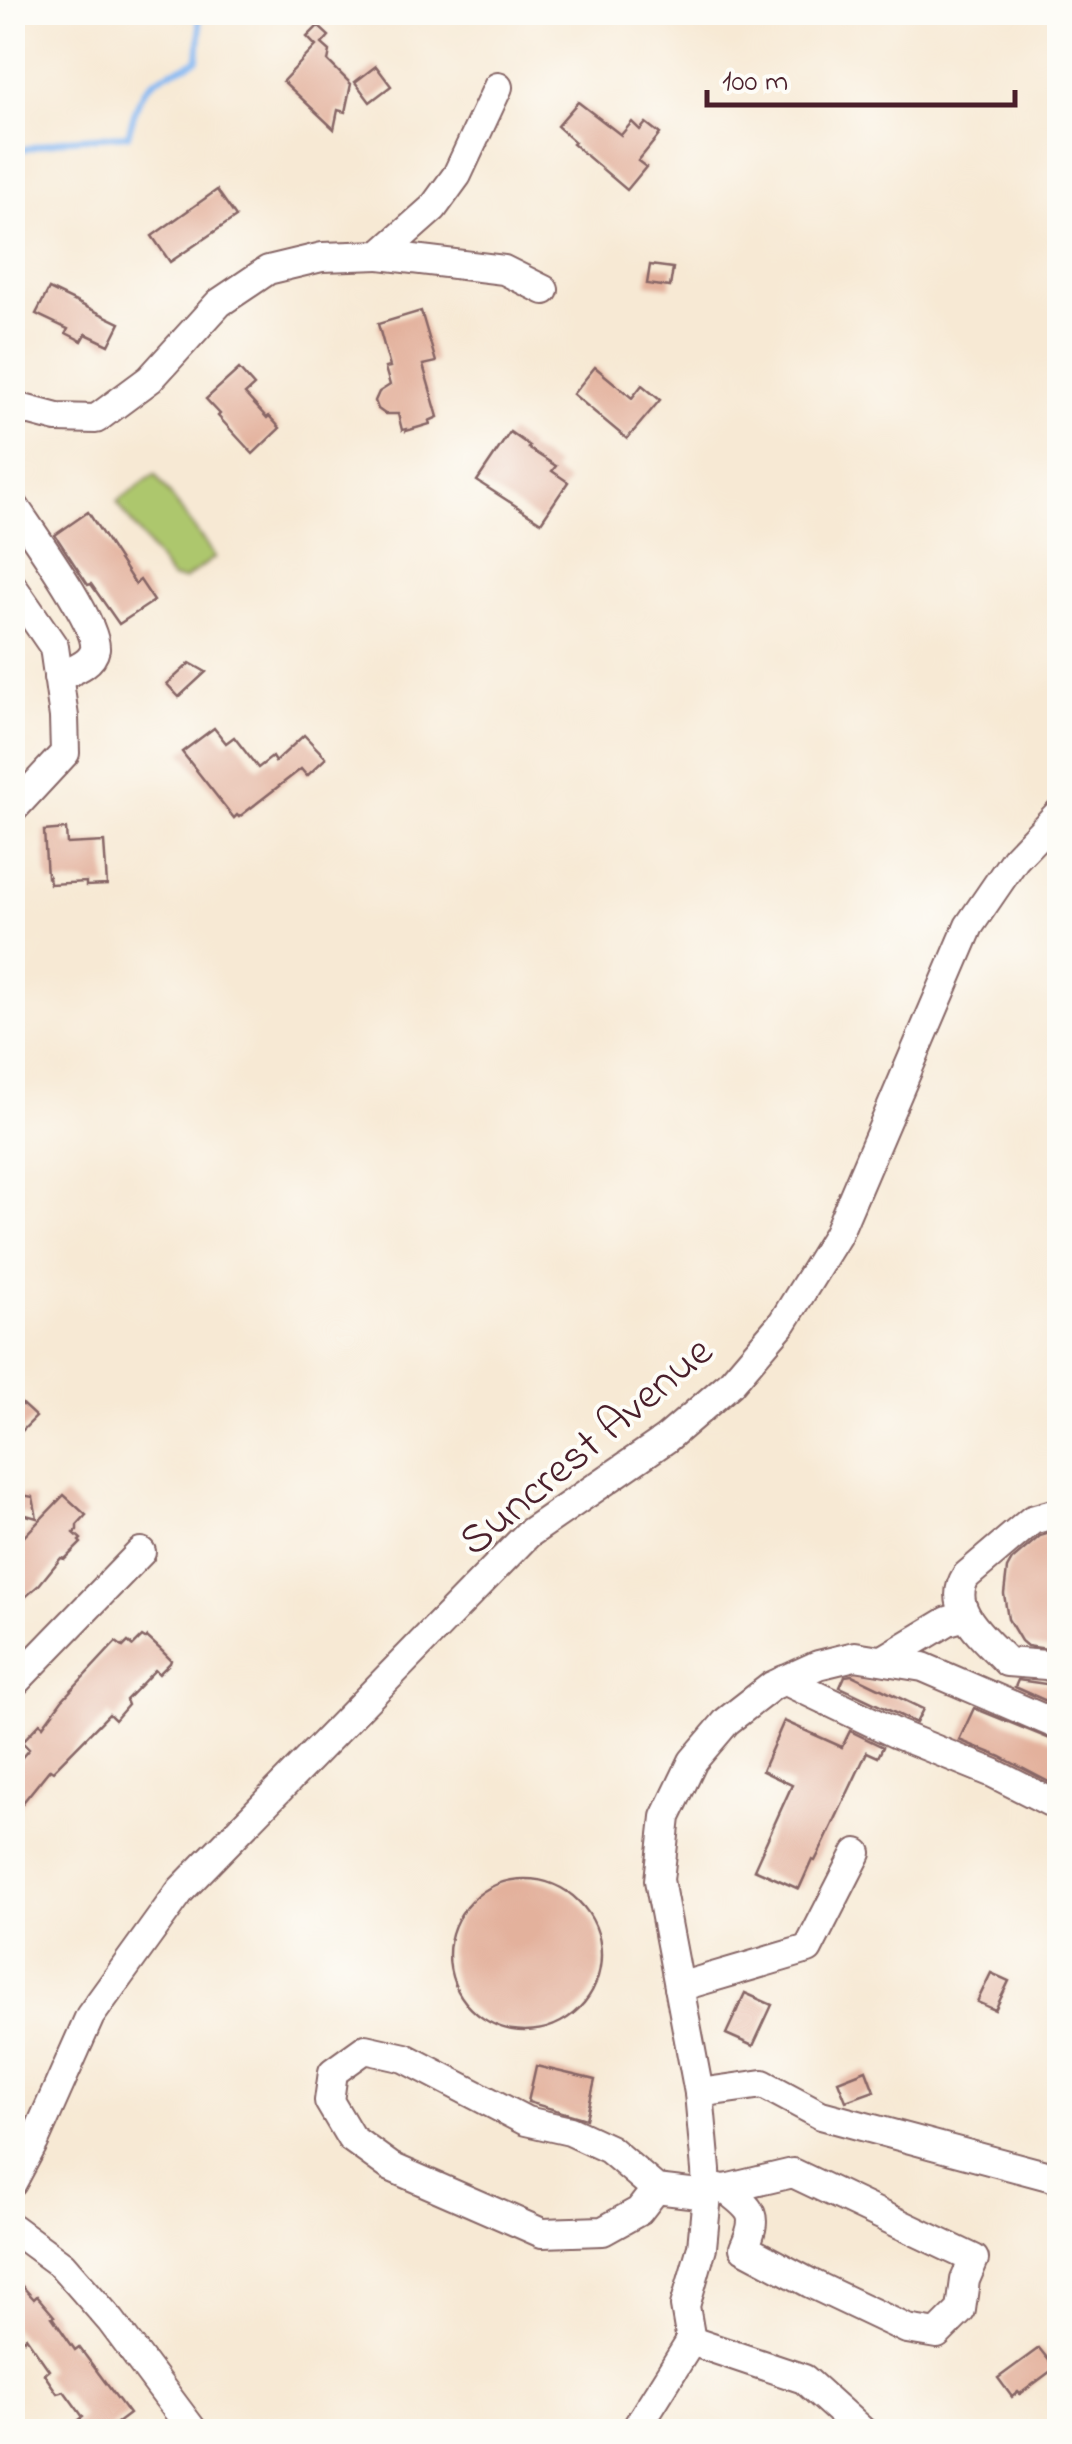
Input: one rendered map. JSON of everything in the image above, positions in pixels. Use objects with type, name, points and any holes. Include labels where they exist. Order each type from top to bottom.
[{"type":"street","points":[[380,255],[433,208],[458,174],[498,88]]},
{"type":"street","points":[[12,406],[56,418],[96,419],[150,379],[219,304],[268,270],[322,257],[380,255],[504,270],[544,290]]},
{"type":"street","points":[[12,503],[61,576],[93,638],[94,653],[89,661],[58,677]]},
{"type":"street","points":[[12,586],[54,647],[65,753],[12,810]]},
{"type":"street","name":"Suncrest Avenue","points":[[12,2182],[90,2016],[181,1890],[528,1534],[666,1438],[730,1384],[782,1322],[836,1235],[969,926],[1015,859],[1060,812]]},
{"type":"street","points":[[1060,1512],[1032,1520],[966,1576],[958,1598],[966,1616],[1006,1662],[1060,1669]]},
{"type":"street","points":[[12,1685],[141,1552]]},
{"type":"street","points":[[882,1660],[948,1622],[966,1616]]},
{"type":"street","points":[[634,2432],[691,2341],[686,2306],[713,2190],[659,1880],[666,1817],[694,1760],[727,1721],[772,1686],[818,1665],[855,1656],[923,1666],[1060,1726]]},
{"type":"street","points":[[784,1680],[1060,1807]]},
{"type":"street","points":[[679,1986],[808,1949],[857,1853]]},
{"type":"street","points":[[656,2189],[639,2211],[603,2231],[542,2233],[391,2167],[350,2138],[330,2101],[333,2072],[365,2049],[405,2058],[526,2120],[570,2131],[609,2149],[656,2189],[713,2190],[793,2173],[974,2259],[965,2280],[960,2310],[937,2334],[907,2329],[810,2283],[744,2248],[753,2228],[748,2206],[713,2190]]},
{"type":"street","points":[[699,2093],[763,2084],[820,2115],[1060,2179]]},
{"type":"street","points":[[12,2228],[62,2265],[112,2320],[194,2432]]},
{"type":"street","points":[[691,2341],[804,2379],[863,2432]]},
{"type":"green space","points":[[155,474],[215,557],[184,580],[171,578],[117,502]]},
{"type":"building","points":[[318,26],[329,36],[322,44],[330,51],[328,61],[351,84],[345,112],[338,110],[334,129],[283,81],[316,46],[307,37]]},
{"type":"building","points":[[376,66],[391,86],[370,102],[355,82]]},
{"type":"building","points":[[578,102],[621,135],[632,122],[640,130],[646,123],[660,134],[638,161],[646,167],[627,190],[557,126]]},
{"type":"building","points":[[217,190],[236,217],[170,262],[152,236]]},
{"type":"building","points":[[650,265],[673,268],[670,287],[647,284]]},
{"type":"building","points":[[49,289],[120,323],[109,345],[86,334],[82,341],[66,333],[68,329],[36,314]]},
{"type":"building","points":[[421,311],[436,362],[423,365],[438,417],[430,424],[406,431],[402,430],[398,414],[385,414],[375,401],[379,392],[390,385],[385,368],[390,367],[378,324]]},
{"type":"building","points":[[595,367],[632,398],[642,385],[660,400],[627,439],[573,394]]},
{"type":"building","points":[[239,369],[254,386],[245,394],[280,428],[253,454],[206,399]]},
{"type":"building","points":[[510,432],[556,466],[552,471],[568,482],[541,522],[477,481]]},
{"type":"building","points":[[88,512],[135,584],[140,580],[154,601],[119,624],[55,535]]},
{"type":"building","points":[[190,663],[206,672],[179,697],[167,684]]},
{"type":"building","points":[[214,728],[226,743],[234,737],[258,768],[272,757],[275,762],[304,735],[326,758],[307,776],[301,769],[234,818],[182,752]]},
{"type":"building","points":[[66,829],[67,844],[104,842],[107,885],[50,884],[44,831]]},
{"type":"building","points":[[12,1395],[36,1417],[12,1441]]},
{"type":"building","points":[[22,1495],[33,1497],[37,1518],[15,1512],[12,1505]]},
{"type":"building","points":[[64,1495],[86,1515],[74,1533],[81,1543],[65,1559],[61,1558],[23,1599],[12,1589],[12,1549]]},
{"type":"building","points":[[1060,1530],[1060,1651],[1027,1646],[1021,1641],[1008,1619],[1004,1594],[1012,1560],[1040,1536]]},
{"type":"building","points":[[142,1637],[160,1649],[170,1663],[159,1674],[155,1670],[126,1700],[128,1705],[115,1720],[109,1714],[53,1771],[50,1769],[12,1816],[12,1769],[29,1749],[22,1742],[40,1723],[43,1726],[116,1642],[123,1647],[128,1642],[133,1646]]},
{"type":"building","points":[[852,1675],[923,1709],[916,1723],[840,1687],[845,1676]]},
{"type":"building","points":[[1018,1680],[1060,1686],[1060,1707],[1015,1687]]},
{"type":"building","points":[[974,1708],[1060,1743],[1060,1765],[1051,1783],[959,1740]]},
{"type":"building","points":[[784,1721],[842,1747],[850,1731],[883,1747],[878,1757],[867,1752],[799,1889],[754,1869],[792,1785],[762,1771]]},
{"type":"building","points":[[525,1879],[554,1885],[579,1901],[595,1926],[601,1955],[595,1984],[579,2009],[554,2025],[525,2031],[496,2025],[471,2009],[455,1984],[449,1955],[455,1926],[471,1901],[496,1885]]},
{"type":"building","points":[[991,1973],[1009,1981],[995,2010],[977,2002]]},
{"type":"building","points":[[745,1993],[772,2005],[753,2046],[726,2034]]},
{"type":"building","points":[[536,2066],[595,2080],[586,2119],[528,2102]]},
{"type":"building","points":[[866,2070],[874,2091],[846,2101],[838,2081]]},
{"type":"building","points":[[12,2275],[54,2316],[75,2350],[79,2347],[129,2414],[105,2432],[63,2432],[83,2417],[64,2391],[57,2393],[44,2374],[49,2370],[26,2337],[24,2340],[12,2327]]},
{"type":"building","points":[[1039,2348],[1055,2368],[1012,2397],[998,2378]]},
{"type":"waterway","points":[[12,152],[68,139],[128,135],[138,102],[147,88],[165,74],[198,59],[198,12]]}]
